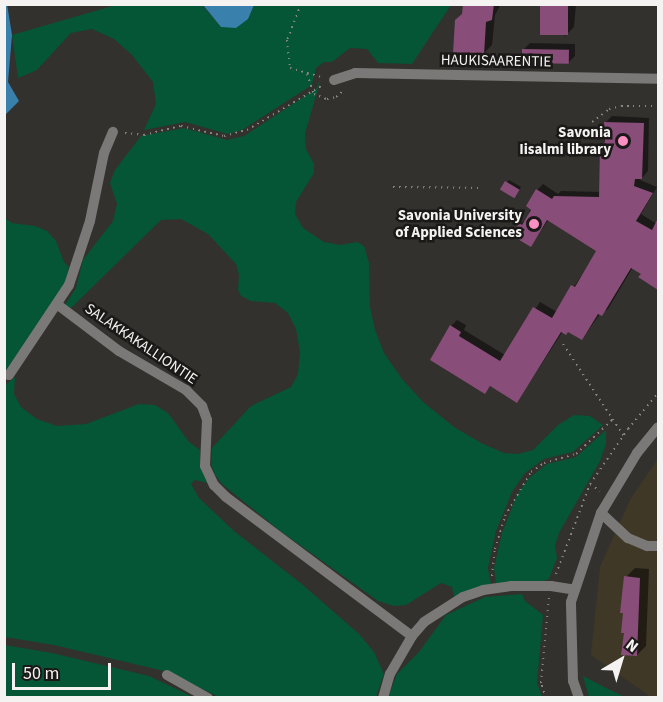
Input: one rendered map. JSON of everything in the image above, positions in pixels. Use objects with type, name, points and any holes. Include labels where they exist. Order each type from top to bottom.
[{"type":"street","name":"HAUKISAARENTIE","points":[[334,80],[355,73],[658,79]]},
{"type":"street","points":[[9,375],[58,305],[69,285],[90,222],[104,153],[113,132]]},
{"type":"street","name":"SALAKKAKALLIONTIE","points":[[58,305],[119,351],[186,390],[202,406],[207,420],[205,466],[214,485],[226,497],[412,636]]},
{"type":"street","points":[[579,698],[573,681],[571,602],[601,513],[637,453],[658,428]]},
{"type":"street","points":[[601,513],[628,538],[647,546],[658,546]]},
{"type":"street","points":[[383,698],[390,674],[412,636],[424,622],[463,597],[483,590],[511,586],[551,586],[575,590]]},
{"type":"street","points":[[167,675],[208,698]]},
{"type":"path","points":[[301,4],[287,40],[290,68],[334,80]]},
{"type":"path","points":[[113,132],[144,135],[181,126],[224,136],[247,130],[300,97],[334,80]]},
{"type":"path","points":[[592,122],[609,109],[621,106],[658,106]]},
{"type":"path","points":[[393,186],[482,188]]},
{"type":"path","points":[[563,344],[624,436]]},
{"type":"path","points":[[493,582],[493,558],[505,516],[531,472],[544,463],[576,454],[613,419]]},
{"type":"shaded area","points":[[658,459],[658,697],[651,697],[591,655],[600,567],[631,498]]},
{"type":"green space","points":[[116,5],[202,5],[221,27],[248,19],[254,5],[451,5],[412,64],[378,63],[367,49],[350,48],[332,62],[324,62],[316,68],[312,85],[242,130],[228,134],[185,122],[144,130],[156,104],[153,82],[132,55],[114,39],[92,29],[71,33],[37,70],[18,78],[12,35]]},
{"type":"green space","points":[[321,78],[305,134],[306,149],[314,164],[314,173],[296,202],[295,214],[303,228],[324,242],[340,245],[357,242],[364,246],[369,263],[370,307],[375,330],[384,353],[402,379],[423,402],[454,427],[504,453],[518,454],[533,450],[558,425],[574,415],[590,416],[603,425],[573,452],[544,459],[525,473],[512,492],[496,531],[488,568],[491,584],[454,597],[452,587],[441,583],[406,605],[394,606],[378,601],[279,530],[222,484],[215,475],[211,464],[212,448],[251,406],[291,387],[298,374],[300,352],[296,329],[288,313],[275,303],[251,301],[241,296],[238,290],[239,275],[236,264],[208,234],[181,219],[161,220],[71,308],[65,305],[76,288],[83,260],[113,221],[117,204],[110,183],[115,170],[141,136],[184,128],[227,140],[244,136],[316,89]]},
{"type":"green space","points":[[5,218],[12,223],[35,226],[47,231],[56,241],[64,262],[69,267],[65,283],[5,372]]},
{"type":"green space","points":[[15,377],[14,394],[21,407],[37,419],[57,426],[86,424],[139,404],[155,405],[168,413],[189,442],[200,450],[200,465],[207,483],[195,480],[191,484],[199,498],[235,532],[303,585],[359,634],[374,652],[384,674],[376,697],[219,697],[168,672],[54,645],[5,637],[4,386]]},
{"type":"green space","points":[[606,430],[606,444],[600,461],[559,533],[555,546],[557,558],[549,579],[541,582],[496,583],[494,568],[502,533],[517,495],[529,478],[547,464],[576,457]]},
{"type":"green space","points":[[522,594],[525,601],[543,615],[537,683],[542,697],[388,698],[397,674],[419,652],[446,615],[485,597]]},
{"type":"green space","points":[[4,645],[52,653],[149,676],[193,697],[5,697]]},
{"type":"green space","points":[[583,676],[604,687],[625,697],[589,697]]},
{"type":"water","points":[[7,4],[12,35],[8,82],[19,101],[5,115],[4,5]]},
{"type":"water","points":[[254,4],[248,19],[236,28],[221,27],[203,5]]},
{"type":"building","points":[[463,4],[494,4],[492,20],[486,22],[484,55],[453,53],[455,20],[462,14]]},
{"type":"building","points":[[540,4],[568,4],[568,35],[540,35]]},
{"type":"building","points":[[522,49],[569,50],[569,64],[522,63]]},
{"type":"building","name":"Savonia University of Applied Sciences","points":[[604,122],[644,123],[642,179],[635,179],[634,186],[653,193],[636,221],[652,230],[658,218],[658,290],[638,277],[641,274],[631,268],[602,316],[598,314],[582,340],[568,332],[566,335],[561,332],[517,403],[490,386],[485,394],[430,360],[450,325],[461,332],[459,336],[500,361],[533,307],[552,318],[571,285],[575,287],[596,251],[547,220],[531,247],[511,235],[519,223],[522,225],[531,210],[526,206],[536,189],[552,199],[554,196],[599,197],[600,146],[605,142]]},
{"type":"building","points":[[505,181],[520,190],[514,198],[500,190]]},
{"type":"building","points":[[624,576],[640,578],[637,656],[621,655],[624,633],[621,633],[623,613],[620,613]]},
{"type":"place","name":"Savonia Iisalmi library","points":[[623,141]]},
{"type":"place","name":"Savonia University of Applied Sciences","points":[[534,224]]}]
